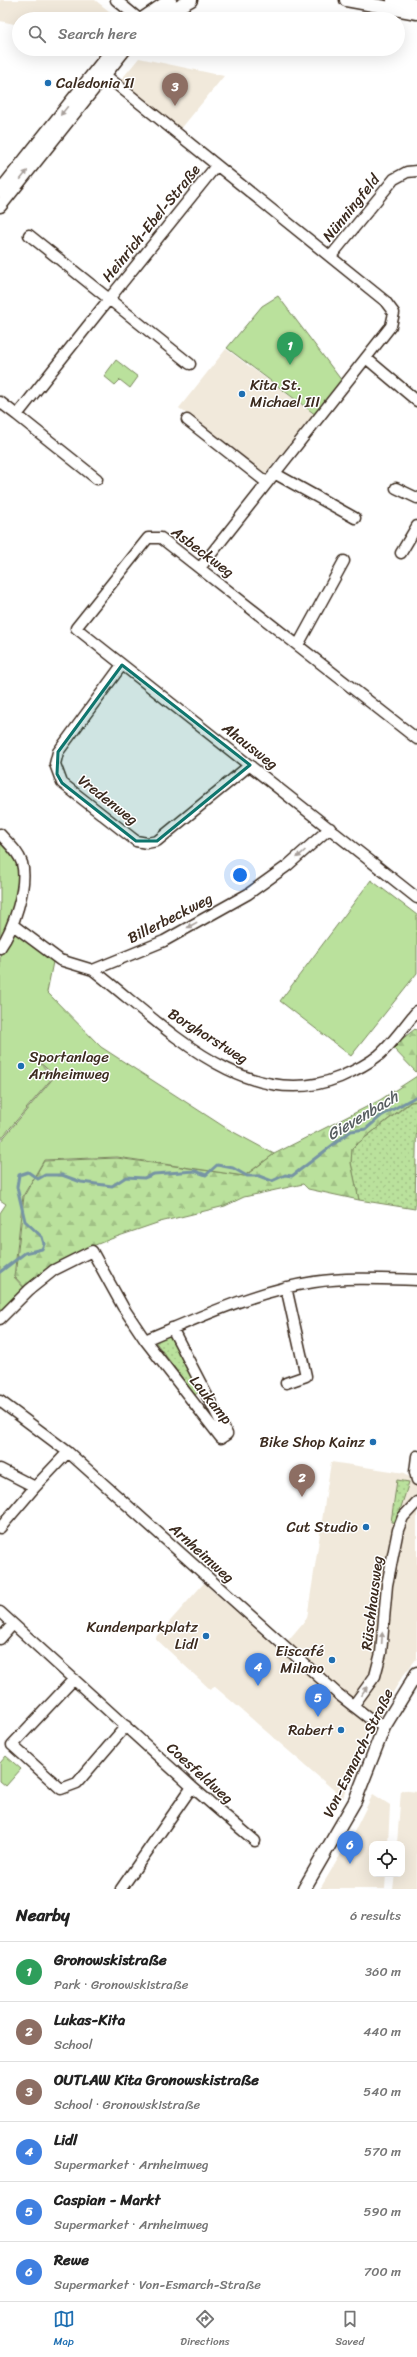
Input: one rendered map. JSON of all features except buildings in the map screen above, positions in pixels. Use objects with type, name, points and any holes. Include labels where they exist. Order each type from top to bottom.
[{"type":"street","points":[[116,0],[131,12]]},
{"type":"street","points":[[152,12],[170,0]]},
{"type":"street","points":[[170,12],[191,0]]},
{"type":"street","points":[[346,0],[417,13]]},
{"type":"street","points":[[393,0],[417,5]]},
{"type":"street","points":[[0,206],[101,72],[109,56]]},
{"type":"street","points":[[0,191],[101,72],[118,56]]},
{"type":"street","points":[[101,72],[216,166],[331,256],[385,301],[394,314],[391,326],[266,482],[200,568]]},
{"type":"street","name":"Heinrich-Ebel-Straße","points":[[17,416],[216,166]]},
{"type":"street","name":"Nünningfeld","points":[[331,256],[394,179],[407,172],[417,171]]},
{"type":"street","name":"Heinrich-Ebel-Straße","points":[[28,235],[190,364]]},
{"type":"street","points":[[366,358],[417,401]]},
{"type":"street","points":[[0,402],[97,479]]},
{"type":"street","points":[[187,420],[266,482]]},
{"type":"street","points":[[274,473],[355,518]]},
{"type":"street","points":[[396,488],[417,498]]},
{"type":"street","points":[[402,553],[417,526]]},
{"type":"street","name":"Asbeckweg","points":[[84,617],[148,538],[161,538],[417,739]]},
{"type":"street","points":[[298,645],[344,561]]},
{"type":"street","name":"Ahausweg","points":[[84,617],[76,628],[417,898]]},
{"type":"street","name":"Vredenweg","points":[[122,664],[58,752],[55,764],[62,783],[136,841],[146,843],[157,841],[250,765]]},
{"type":"street","name":"Billerbeckweg","points":[[93,970],[164,941],[248,894],[287,866],[330,828]]},
{"type":"street","points":[[0,834],[17,852],[22,864],[22,886],[13,925],[0,948]]},
{"type":"street","points":[[13,925],[60,960],[93,970]]},
{"type":"street","name":"Borghorstweg","points":[[93,970],[135,1006],[196,1049],[247,1078],[280,1087],[318,1084],[357,1069],[380,1054],[417,1011]]},
{"type":"street","name":"Laukamp","points":[[0,1319],[28,1290],[54,1270],[92,1251],[123,1307],[145,1340],[221,1438],[227,1434],[198,1381],[172,1328]]},
{"type":"street","points":[[145,1340],[234,1303],[286,1287],[338,1280],[417,1280]]},
{"type":"street","points":[[286,1287],[306,1376],[286,1383]]},
{"type":"street","name":"Arnheimweg","points":[[0,1401],[68,1452],[353,1706],[384,1727]]},
{"type":"street","points":[[0,1528],[35,1487],[68,1452]]},
{"type":"street","points":[[417,1456],[415,1472],[417,1480]]},
{"type":"street","points":[[0,1469],[35,1487]]},
{"type":"street","name":"Rüschhausweg","points":[[353,1706],[375,1676],[381,1653],[387,1585],[398,1530],[403,1517],[417,1502]]},
{"type":"street","name":"Coesfeldweg","points":[[0,1612],[192,1787],[254,1841]]},
{"type":"street","points":[[0,1639],[13,1624]]},
{"type":"street","name":"Von-Esmarch-Straße","points":[[304,1889],[360,1791],[384,1727],[417,1673]]},
{"type":"street","points":[[74,1679],[12,1745],[61,1789],[76,1783],[126,1726]]},
{"type":"street","points":[[121,1889],[192,1787]]},
{"type":"highlighted area","points":[[122,665],[250,765],[157,841],[136,841],[62,783],[57,774],[58,752]]},
{"type":"shaded area","points":[[0,0],[95,0],[110,12],[12,12],[12,24],[0,21]]},
{"type":"shaded area","points":[[139,58],[224,76],[180,130],[120,81]]},
{"type":"shaded area","points":[[226,349],[315,415],[264,475],[179,408]]},
{"type":"shaded area","points":[[331,1462],[405,1473],[417,1485],[417,1658],[402,1677],[360,1749],[343,1798],[214,1686],[211,1690],[155,1638],[204,1583],[280,1650],[307,1618]]},
{"type":"shaded area","points":[[401,1790],[417,1792],[417,1889],[393,1889],[395,1877],[405,1877],[405,1841],[397,1841]]},
{"type":"shaded area","points":[[373,1794],[390,1805],[388,1841],[369,1841],[369,1877],[386,1877],[385,1889],[320,1889],[354,1832]]},
{"type":"green space","points":[[278,296],[342,381],[316,415],[227,348],[262,306]]},
{"type":"green space","points":[[116,360],[138,377],[130,388],[120,380],[115,385],[104,376]]},
{"type":"green space","points":[[0,838],[13,853],[21,872],[12,921],[0,937]]},
{"type":"green space","points":[[371,880],[417,915],[417,973],[351,1056],[280,1001]]},
{"type":"green space","points":[[17,926],[54,957],[47,992],[101,1047],[226,1128],[274,1154],[244,1176],[117,1157],[44,1160],[23,1196],[14,1277],[25,1289],[0,1318],[0,1213],[6,1204],[0,1200],[0,1142],[55,1076],[36,1059],[53,1077],[0,1140],[0,948]]},
{"type":"green space","points":[[415,1029],[417,1031],[417,1073],[392,1047]]},
{"type":"green space","points":[[417,1076],[417,1101],[410,1102],[352,1148],[351,1163],[359,1200],[308,1189],[303,1184],[244,1197],[225,1206],[160,1222],[90,1247],[25,1288],[15,1277],[24,1196],[44,1161],[117,1158],[245,1176],[274,1154],[380,1100]]},
{"type":"green space","points":[[417,1101],[415,1209],[359,1200],[351,1163],[352,1148],[411,1102]]},
{"type":"green space","points":[[170,1333],[200,1391],[195,1395],[154,1340]]},
{"type":"green space","points":[[397,1480],[409,1482],[396,1523],[391,1522]]},
{"type":"green space","points":[[6,1756],[21,1769],[6,1786],[0,1781],[0,1763]]},
{"type":"waterway","name":"Gievenbach","points":[[0,1272],[25,1253],[42,1249],[44,1244],[42,1237],[25,1221],[17,1187],[19,1175],[28,1172],[38,1179],[45,1175],[62,1175],[81,1182],[112,1186],[126,1177],[144,1178],[154,1174],[195,1171],[206,1175],[217,1165],[233,1168],[247,1176],[259,1176],[272,1181],[285,1175],[292,1176],[351,1131],[366,1129],[381,1116],[417,1096]]},
{"type":"place","name":"Caledonia II","points":[[48,83]]},
{"type":"place","name":"OUTLAW Kita Gronowskistraße","points":[[175,106]]},
{"type":"place","name":"Gronowskistraße","points":[[290,365]]},
{"type":"place","name":"Kita St. Michael III","points":[[242,394]]},
{"type":"place","name":"Sportanlage Arnheimweg","points":[[21,1066]]},
{"type":"place","name":"Bike Shop Kainz","points":[[373,1442]]},
{"type":"place","name":"Lukas-Kita","points":[[302,1497]]},
{"type":"place","name":"Cut Studio","points":[[366,1527]]},
{"type":"place","name":"Kundenparkplatz Lidl","points":[[206,1636]]},
{"type":"place","name":"Eiscafé Milano","points":[[332,1660]]},
{"type":"place","name":"Lidl","points":[[258,1686]]},
{"type":"place","name":"Caspian - Markt","points":[[318,1717]]},
{"type":"place","name":"Rabert","points":[[341,1730]]},
{"type":"place","name":"Rewe","points":[[350,1864]]}]
